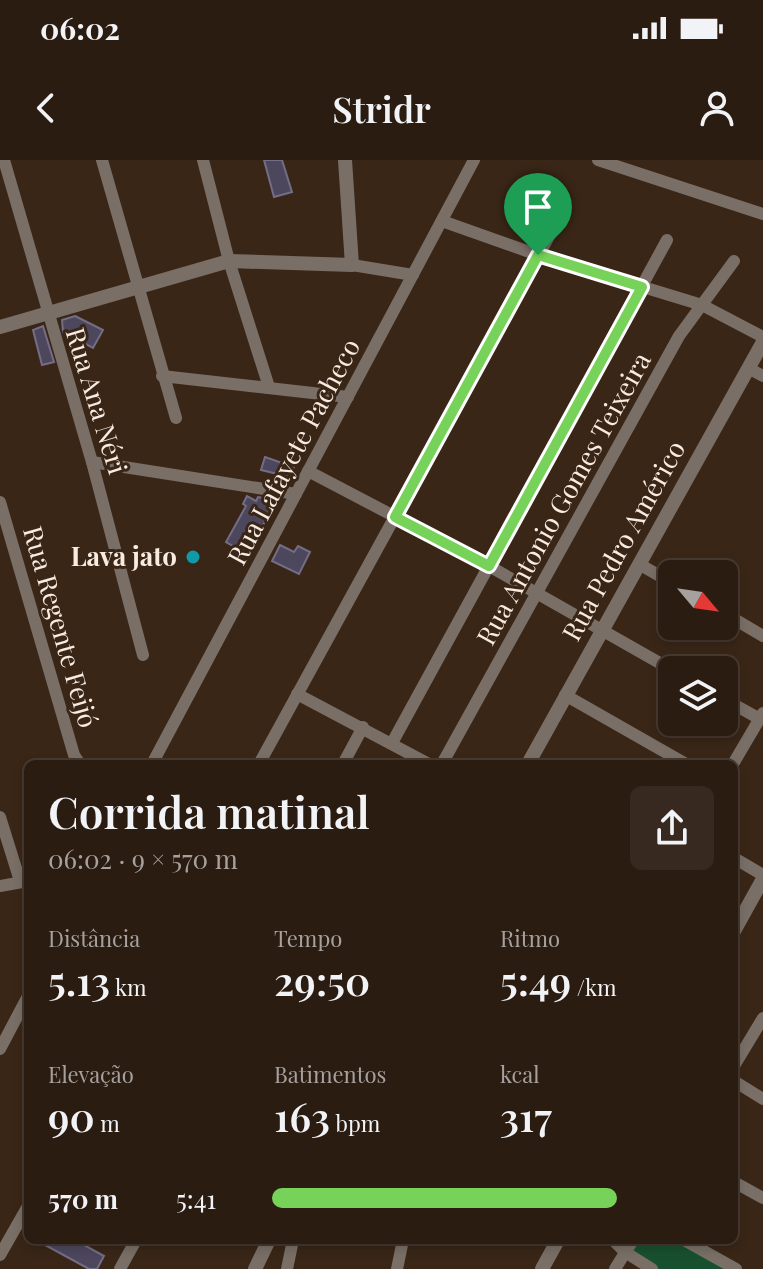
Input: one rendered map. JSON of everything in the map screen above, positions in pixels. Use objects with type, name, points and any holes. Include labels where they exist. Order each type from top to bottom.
[{"type":"street","name":"Rua Ana Néri","points":[[4,160],[92,462],[143,655]]},
{"type":"street","points":[[102,160],[176,418]]},
{"type":"street","points":[[203,160],[229,261],[269,387]]},
{"type":"street","points":[[345,160],[352,265]]},
{"type":"street","name":"Rua Lafayete Pacheco","points":[[154,760],[474,160]]},
{"type":"street","points":[[598,160],[763,214]]},
{"type":"street","points":[[261,760],[564,209]]},
{"type":"street","points":[[442,221],[538,255],[702,305],[763,340]]},
{"type":"street","points":[[392,743],[667,240]]},
{"type":"street","points":[[0,327],[229,261],[352,265],[413,275]]},
{"type":"street","name":"Rua Antonio Gomes Teixeira","points":[[444,760],[679,336],[734,261]]},
{"type":"street","name":"Rua Pedro Américo","points":[[532,760],[565,695],[763,340]]},
{"type":"street","points":[[748,368],[763,376]]},
{"type":"street","points":[[162,376],[348,397]]},
{"type":"street","points":[[92,462],[296,494]]},
{"type":"street","points":[[308,471],[489,566],[658,662]]},
{"type":"street","name":"Rua Regente Feijó","points":[[0,502],[77,760]]},
{"type":"street","points":[[245,557],[259,564]]},
{"type":"street","points":[[639,564],[658,575]]},
{"type":"street","points":[[738,621],[763,636]]},
{"type":"street","points":[[297,694],[422,760]]},
{"type":"street","points":[[565,695],[679,760]]},
{"type":"street","points":[[735,760],[761,716],[738,705]]},
{"type":"street","points":[[345,760],[363,727]]},
{"type":"street","points":[[0,817],[24,881],[0,886]]},
{"type":"street","points":[[738,861],[763,877],[738,924]]},
{"type":"street","points":[[0,1049],[24,1004]]},
{"type":"street","points":[[738,1059],[763,1018]]},
{"type":"street","points":[[738,1083],[763,1099]]},
{"type":"street","points":[[738,1184],[763,1198]]},
{"type":"street","points":[[0,1255],[24,1213]]},
{"type":"street","points":[[120,1269],[134,1244]]},
{"type":"street","points":[[255,1269],[267,1244]]},
{"type":"street","points":[[287,1269],[292,1244]]},
{"type":"street","points":[[397,1269],[402,1244]]},
{"type":"street","points":[[542,1269],[556,1244]]},
{"type":"street","points":[[617,1244],[652,1269]]},
{"type":"street","points":[[615,1269],[630,1244]]},
{"type":"street","points":[[691,1244],[736,1269]]},
{"type":"green space","points":[[630,1244],[691,1244],[736,1269],[652,1269],[625,1252]]},
{"type":"building","points":[[264,160],[282,160],[292,192],[274,197]]},
{"type":"building","points":[[75,316],[103,330],[93,348],[63,332],[62,320]]},
{"type":"building","points":[[43,326],[54,362],[42,365],[33,330]]},
{"type":"building","points":[[265,457],[294,467],[290,477],[261,470]]},
{"type":"building","points":[[247,496],[256,501],[258,497],[277,500],[247,554],[226,542],[246,506],[243,504]]},
{"type":"building","points":[[280,545],[294,552],[298,546],[310,552],[299,574],[272,561]]},
{"type":"building","points":[[43,1244],[82,1244],[104,1256],[97,1269],[89,1269]]},
{"type":"place","name":"Lava jato","points":[[193,557]]},
{"type":"route","points":[[538,255],[642,287],[489,566],[395,517],[538,255]]}]
